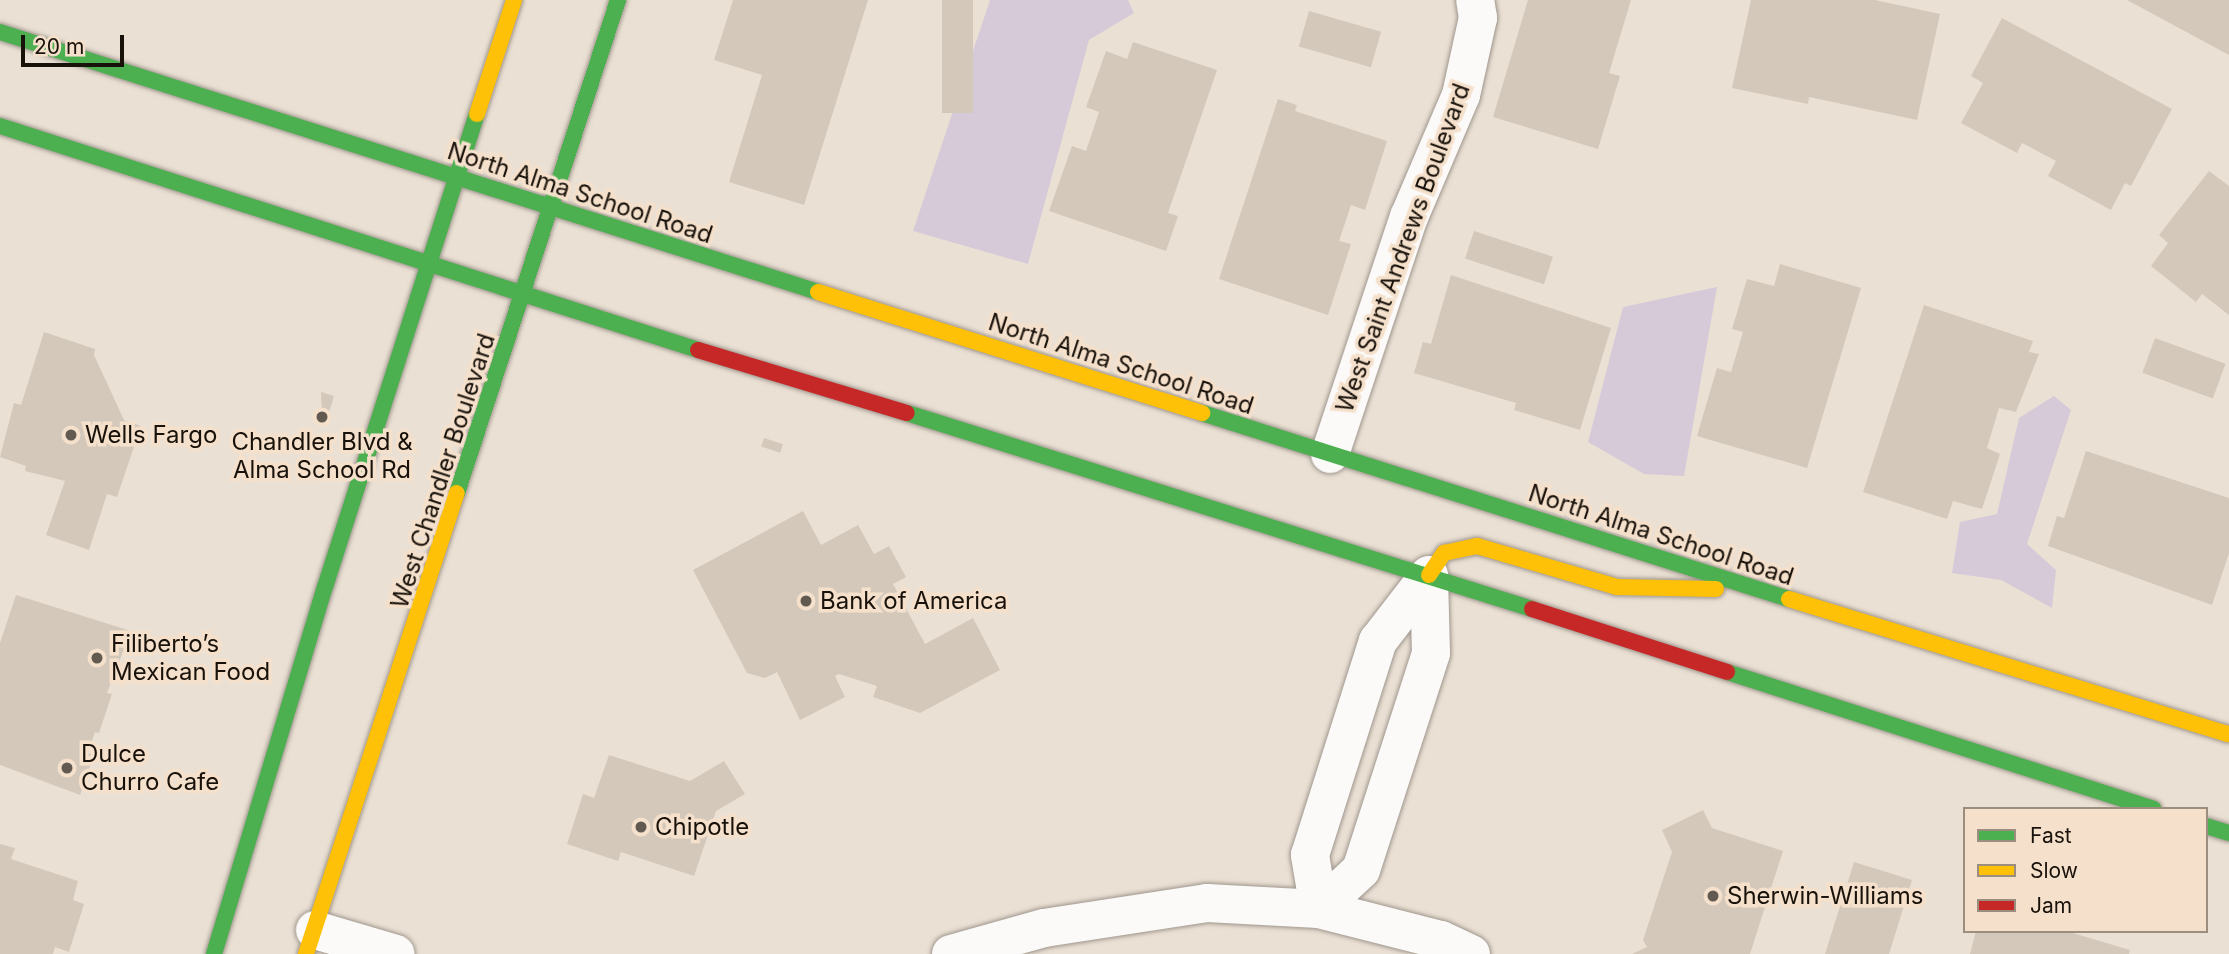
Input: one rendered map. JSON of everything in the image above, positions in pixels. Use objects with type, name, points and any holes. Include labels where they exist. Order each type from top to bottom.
[{"type":"main road","points":[[214,954],[325,587],[514,0]]},
{"type":"main road","name":"West Chandler Boulevard","points":[[310,942],[524,297],[618,0]]},
{"type":"main road","name":"North Alma School Road","points":[[0,32],[1756,589],[2229,734]]},
{"type":"main road","points":[[0,126],[524,297],[1429,575],[2148,807]]},
{"type":"main road","points":[[1429,575],[1444,553],[1477,547],[1617,587],[1756,589]]},
{"type":"main road","points":[[2208,827],[2229,833]]},
{"type":"street","name":"West Saint Andrews Boulevard","points":[[1330,454],[1420,192],[1461,95],[1478,18],[1475,0]]},
{"type":"street","points":[[1320,909],[1310,855],[1378,641],[1429,575]]},
{"type":"street","points":[[1320,909],[1361,870],[1365,858],[1431,653],[1429,575]]},
{"type":"street","points":[[951,954],[1044,928],[1207,902],[1320,909],[1441,940],[1471,954]]},
{"type":"street","points":[[310,942],[396,954]]},
{"type":"shaded area","points":[[990,0],[1128,0],[1134,13],[1089,40],[1028,264],[913,231]]},
{"type":"shaded area","points":[[1717,287],[1684,476],[1644,474],[1588,442],[1623,307]]},
{"type":"shaded area","points":[[2054,396],[2071,410],[2027,544],[2056,570],[2052,608],[2001,580],[1952,573],[1960,522],[1997,514],[2019,418]]},
{"type":"building","points":[[733,0],[868,0],[804,205],[729,182],[762,75],[714,60]]},
{"type":"building","points":[[942,0],[973,0],[973,113],[942,113]]},
{"type":"building","points":[[1528,0],[1631,0],[1609,73],[1620,76],[1598,149],[1493,117]]},
{"type":"building","points":[[1751,0],[1875,0],[1940,14],[1917,120],[1809,97],[1808,104],[1732,88]]},
{"type":"building","points":[[2127,0],[2229,0],[2229,55]]},
{"type":"building","points":[[1309,11],[1381,32],[1371,67],[1299,47]]},
{"type":"building","points":[[2002,18],[2172,109],[2131,186],[2125,183],[2111,210],[2048,176],[2056,161],[2022,143],[2017,153],[1961,123],[1983,83],[1971,76]]},
{"type":"building","points":[[1133,42],[1217,70],[1168,213],[1178,216],[1166,251],[1049,211],[1072,146],[1086,151],[1099,112],[1086,107],[1106,51],[1127,59]]},
{"type":"building","points":[[1278,99],[1297,105],[1295,111],[1387,141],[1365,210],[1351,205],[1339,241],[1351,244],[1328,315],[1219,279]]},
{"type":"building","points":[[2209,171],[2229,186],[2229,315],[2202,294],[2196,302],[2151,266],[2168,243],[2159,235]]},
{"type":"building","points":[[1474,231],[1553,257],[1544,284],[1465,259]]},
{"type":"building","points":[[1780,264],[1861,288],[1807,468],[1697,436],[1717,368],[1731,372],[1743,332],[1732,329],[1747,279],[1774,286]]},
{"type":"building","points":[[1451,275],[1611,328],[1580,430],[1514,410],[1516,403],[1414,373],[1423,342],[1431,344]]},
{"type":"building","points":[[1924,305],[2033,341],[2029,352],[2039,354],[2016,412],[1999,408],[1987,448],[2000,454],[1982,509],[1953,501],[1947,519],[1863,492]]},
{"type":"building","name":"Wells Fargo","points":[[44,332],[95,349],[94,355],[124,420],[141,426],[117,497],[107,494],[89,550],[46,535],[65,481],[25,471],[26,466],[0,457],[14,403],[21,405]]},
{"type":"building","points":[[2155,338],[2225,364],[2213,398],[2142,373]]},
{"type":"building","points":[[321,392],[334,396],[325,426],[322,417]]},
{"type":"building","points":[[764,438],[783,444],[780,453],[761,447]]},
{"type":"building","points":[[2086,451],[2229,498],[2229,553],[2212,605],[2048,546],[2057,516],[2064,518]]},
{"type":"building","name":"Bank of America","points":[[803,511],[821,545],[858,525],[874,554],[889,546],[906,577],[893,584],[925,644],[973,618],[1000,670],[920,713],[873,697],[877,686],[839,674],[835,676],[845,697],[800,720],[777,672],[765,678],[747,673],[693,570]]},
{"type":"building","points":[[16,595],[131,631],[107,693],[112,694],[99,733],[95,732],[88,753],[94,755],[80,795],[0,765],[0,643]]},
{"type":"building","name":"Chipotle","points":[[609,755],[690,781],[724,761],[745,794],[716,811],[694,876],[621,852],[618,861],[567,844],[583,794],[594,798]]},
{"type":"building","name":"Sherwin-Williams","points":[[1703,810],[1712,828],[1783,851],[1750,954],[1632,954],[1647,947],[1643,940],[1672,852],[1662,830]]},
{"type":"building","points":[[0,844],[15,848],[11,859],[78,881],[73,900],[84,904],[69,952],[55,947],[53,954],[0,954]]},
{"type":"building","points":[[1854,862],[1912,880],[1889,954],[1825,954]]},
{"type":"building","points":[[1975,933],[2073,933],[2130,950],[2129,954],[1970,954]]},
{"type":"traffic: fast","points":[[457,493],[618,0]]},
{"type":"traffic: fast","points":[[0,32],[818,292]]},
{"type":"traffic: fast","points":[[214,954],[325,587],[477,114]]},
{"type":"traffic: fast","points":[[0,126],[698,350]]},
{"type":"traffic: fast","points":[[907,413],[1532,609]]},
{"type":"traffic: fast","points":[[1202,413],[1789,599]]},
{"type":"traffic: fast","points":[[1727,672],[2148,807]]},
{"type":"traffic: fast","points":[[2208,827],[2229,833]]},
{"type":"traffic: slow","points":[[477,114],[514,0]]},
{"type":"traffic: slow","points":[[818,292],[1202,413]]},
{"type":"traffic: slow","points":[[306,954],[457,493]]},
{"type":"traffic: slow","points":[[1429,575],[1444,553],[1477,546],[1617,587],[1716,589]]},
{"type":"traffic: slow","points":[[1789,599],[2229,734]]},
{"type":"traffic: jam","points":[[698,350],[907,413]]},
{"type":"traffic: jam","points":[[1532,609],[1727,672]]},
{"type":"place","name":"Chandler Blvd & Alma School Rd","points":[[322,417]]},
{"type":"place","name":"Wells Fargo","points":[[71,435]]},
{"type":"place","name":"Bank of America","points":[[806,601]]},
{"type":"place","name":"Filiberto’s Mexican Food","points":[[97,658]]},
{"type":"place","name":"Dulce Churro Cafe","points":[[67,768]]},
{"type":"place","name":"Chipotle","points":[[641,827]]},
{"type":"place","name":"Sherwin-Williams","points":[[1713,896]]}]
